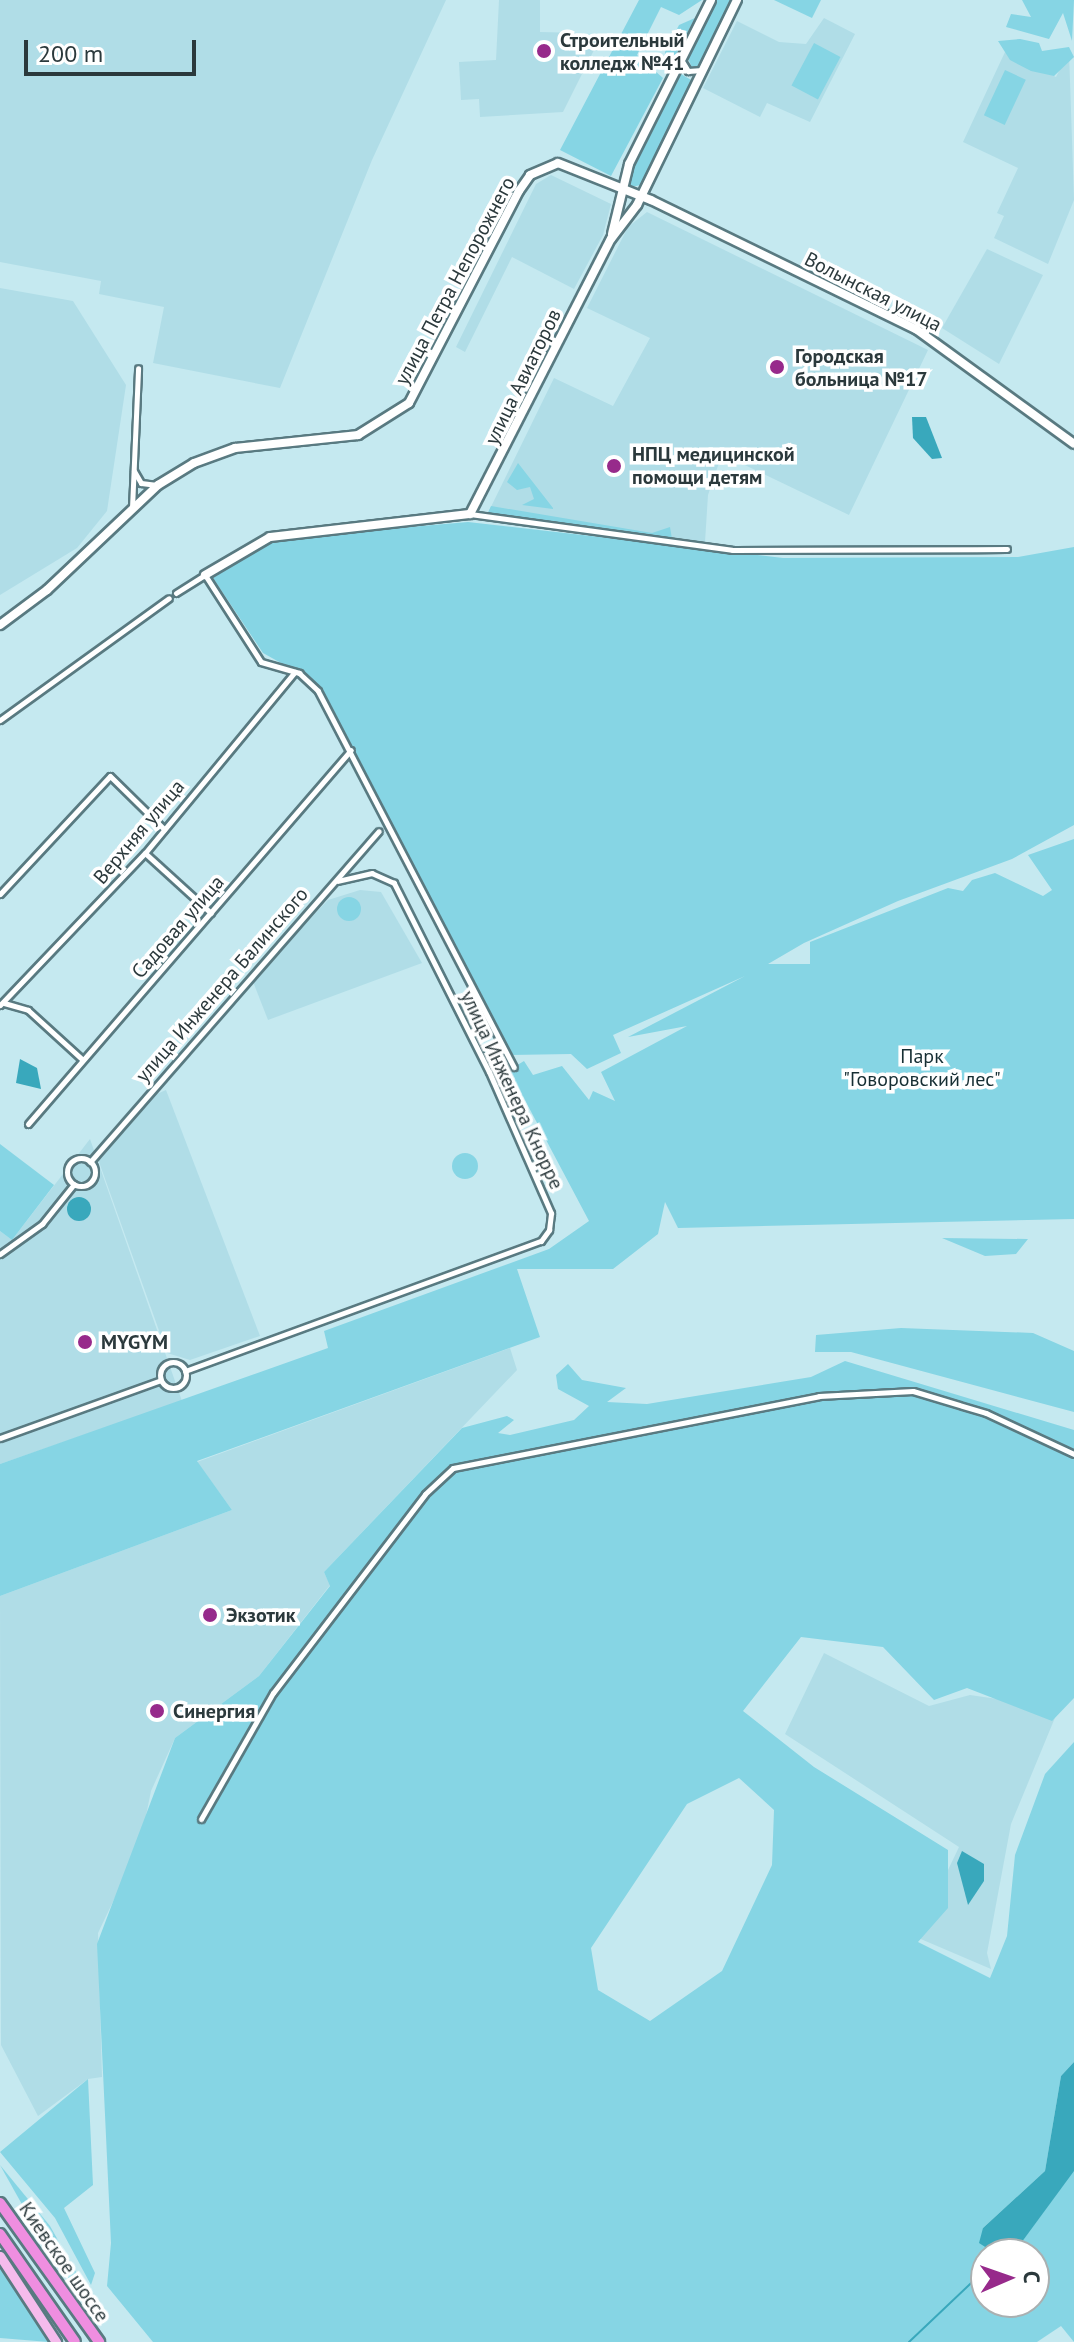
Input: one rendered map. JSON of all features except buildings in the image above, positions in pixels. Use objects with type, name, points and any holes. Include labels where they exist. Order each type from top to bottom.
[{"type":"highway","name":"Киевское шоссе","points":[[0,2203],[99,2342]]},
{"type":"highway","name":"Киевское шоссе","points":[[0,2234],[75,2342]]},
{"type":"main road","points":[[0,2256],[54,2340]]},
{"type":"street","name":"улица Авиаторов","points":[[611,239],[621,186],[711,0]]},
{"type":"street","name":"улица Авиаторов","points":[[470,514],[611,239],[640,195],[737,0]]},
{"type":"street","points":[[682,56],[688,71],[704,68]]},
{"type":"street","name":"улица Петра Непорожнего","points":[[0,625],[47,590],[158,485],[235,448],[358,435],[385,422],[427,375],[530,175],[568,163],[621,186]]},
{"type":"street","points":[[621,186],[640,195]]},
{"type":"street","name":"Волынская улица","points":[[640,195],[932,338],[1074,444]]},
{"type":"street","points":[[132,508],[138,368]]},
{"type":"street","points":[[134,471],[141,483],[158,485]]},
{"type":"street","points":[[176,593],[270,537],[470,514],[732,550],[1007,549]]},
{"type":"street","points":[[205,575],[261,662],[295,672],[318,691],[514,1067]]},
{"type":"street","points":[[0,720],[169,598]]},
{"type":"street","name":"Верхняя улица","points":[[2,1004],[145,853],[295,672]]},
{"type":"street","name":"Садовая улица","points":[[28,1124],[351,750]]},
{"type":"street","points":[[0,894],[110,776],[164,829]]},
{"type":"street","name":"улица Инженера Балинского","points":[[0,1254],[42,1224],[74,1184],[91,1181],[90,1162],[379,831]]},
{"type":"street","points":[[145,853],[211,913]]},
{"type":"street","name":"улица Инженера Кнорре","points":[[0,1438],[161,1380],[178,1387],[185,1371],[541,1241],[549,1230],[551,1213],[489,1072],[394,883],[372,873],[338,881]]},
{"type":"street","points":[[2,1004],[28,1010],[83,1060]]},
{"type":"street","name":"улица Инженера Балинского","points":[[74,1184],[71,1163],[90,1162]]},
{"type":"street","name":"улица Инженера Кнорре","points":[[161,1380],[170,1362],[185,1371]]},
{"type":"street","points":[[201,1819],[273,1693],[425,1494],[453,1468],[819,1396],[913,1391],[986,1413],[1074,1454]]},
{"type":"shaded area","points":[[0,0],[446,0],[372,160],[280,388],[153,363],[164,307],[99,294],[101,281],[0,262]]},
{"type":"shaded area","name":"Строительный колледж №41","points":[[499,0],[540,0],[540,32],[580,33],[598,42],[563,112],[480,117],[479,99],[461,100],[459,62],[496,60]]},
{"type":"shaded area","points":[[824,18],[855,34],[810,122],[767,103],[760,117],[703,88],[737,21],[779,42],[806,44]]},
{"type":"shaded area","points":[[1069,51],[1074,200],[1048,264],[994,238],[1004,216],[997,213],[1018,168],[963,142],[1005,52],[1056,77]]},
{"type":"shaded area","points":[[551,175],[611,204],[603,235],[574,289],[512,257],[465,352],[456,347],[536,184]]},
{"type":"shaded area","name":"Городская больница №17","points":[[647,212],[928,350],[849,515],[722,454],[708,495],[705,542],[486,517],[554,378],[613,406],[650,338],[587,308],[628,227]]},
{"type":"shaded area","points":[[987,249],[1043,275],[999,364],[942,328]]},
{"type":"shaded area","points":[[0,288],[73,301],[126,385],[107,511],[77,548],[0,595]]},
{"type":"shaded area","points":[[912,417],[926,417],[942,458],[932,459],[913,438]]},
{"type":"shaded area","points":[[360,890],[381,892],[422,963],[268,1020],[252,979],[328,900]]},
{"type":"shaded area","points":[[20,1059],[37,1068],[41,1089],[16,1083]]},
{"type":"shaded area","points":[[166,1090],[260,1336],[190,1360],[167,1353],[98,1159],[150,1097]]},
{"type":"shaded area","points":[[90,1139],[182,1401],[0,1464],[0,1231],[12,1240]]},
{"type":"shaded area","points":[[79,1197],[90,1204],[91,1209],[84,1220],[79,1221],[68,1214],[67,1209],[74,1198]]},
{"type":"shaded area","points":[[510,1348],[517,1370],[324,1572],[330,1585],[259,1676],[175,1738],[151,1791],[140,1845],[98,1933],[102,2077],[88,2079],[38,2116],[1,2045],[0,1596],[232,1510],[197,1462]]},
{"type":"shaded area","points":[[824,1653],[929,1706],[970,1695],[1059,1708],[1011,1824],[987,1953],[991,1969],[916,1937],[959,1847],[785,1734]]},
{"type":"shaded area","points":[[962,1851],[984,1864],[984,1881],[968,1905],[957,1863]]},
{"type":"shaded area","points":[[1074,2062],[1074,2171],[1025,2238],[980,2238],[983,2228],[1045,2171],[1061,2076]]},
{"type":"green space","points":[[639,0],[702,0],[679,15],[661,7],[637,55],[663,78],[611,176],[560,150]]},
{"type":"green space","points":[[716,0],[733,0],[701,65],[692,68],[688,58]]},
{"type":"green space","points":[[774,0],[821,0],[812,18]]},
{"type":"green space","points":[[1022,0],[1074,0],[1072,41],[1063,13],[1049,39],[1006,27],[1011,14],[1031,17]]},
{"type":"green space","points":[[695,18],[669,69],[665,52],[679,25]]},
{"type":"green space","points":[[1020,39],[1039,43],[1042,51],[1069,47],[1074,57],[1054,76],[1031,71],[1010,60],[998,41]]},
{"type":"green space","points":[[814,43],[840,57],[818,99],[791,85]]},
{"type":"green space","points":[[1005,70],[1026,80],[1005,125],[984,115]]},
{"type":"green space","points":[[679,73],[693,81],[641,185],[631,187],[627,178]]},
{"type":"green space","points":[[518,463],[553,509],[522,505],[534,499],[530,487],[517,490],[507,482]]},
{"type":"green space","points":[[491,506],[652,533],[670,527],[672,539],[486,517]]},
{"type":"green space","name":"Парк \"Говоровский лес\"","points":[[468,522],[783,558],[1018,557],[1074,547],[1074,825],[1012,859],[898,901],[804,943],[768,964],[810,964],[810,942],[948,888],[963,891],[972,880],[995,873],[1043,896],[1052,890],[1028,855],[1074,839],[1074,1219],[678,1228],[665,1202],[658,1234],[613,1269],[517,1269],[540,1337],[197,1461],[232,1510],[0,1596],[0,1464],[328,1348],[324,1331],[549,1249],[589,1221],[509,1070],[524,1061],[533,1075],[562,1066],[589,1100],[593,1091],[615,1101],[601,1072],[687,1026],[628,1037],[745,976],[613,1035],[621,1053],[587,1069],[571,1054],[510,1055],[317,683],[263,653],[213,578],[259,540]]},
{"type":"green space","points":[[349,897],[357,901],[361,909],[357,917],[349,921],[341,917],[337,909],[341,901]]},
{"type":"green space","points":[[0,1144],[54,1185],[12,1240],[0,1231]]},
{"type":"green space","points":[[465,1153],[474,1157],[478,1166],[474,1175],[465,1179],[456,1175],[452,1166],[456,1157]]},
{"type":"green space","points":[[942,1238],[1028,1239],[1016,1254],[985,1256]]},
{"type":"green space","points":[[901,1328],[1033,1333],[1074,1351],[1074,1412],[851,1352],[815,1352],[816,1335]]},
{"type":"green space","points":[[845,1361],[1074,1430],[1074,1698],[1052,1721],[967,1688],[934,1700],[883,1647],[801,1637],[743,1711],[814,1767],[948,1850],[948,1908],[918,1942],[990,1978],[1007,1936],[1015,1855],[1045,1774],[1074,1742],[1074,2062],[1061,2076],[1045,2171],[983,2228],[989,2238],[970,2238],[970,2318],[1050,2318],[1050,2238],[1025,2238],[1074,2170],[1074,2342],[1061,2326],[1037,2342],[153,2342],[107,2286],[111,2243],[97,1944],[175,1738],[259,1676],[330,1586],[324,1572],[462,1428],[507,1416],[514,1420],[498,1433],[510,1435],[574,1420],[589,1406],[558,1389],[556,1375],[568,1364],[582,1380],[626,1388],[607,1402],[647,1404],[811,1377]],"holes":[[[739,1778],[774,1810],[772,1865],[722,1971],[650,2021],[598,1990],[591,1948],[687,1804]]]},
{"type":"green space","points":[[88,2079],[93,2185],[64,2208],[95,2273],[91,2285],[55,2218],[0,2152]]},
{"type":"green space","points":[[0,2165],[50,2226],[85,2288],[72,2283],[43,2242]]},
{"type":"green space","points":[[0,2267],[48,2341],[49,2342],[0,2338]]},
{"type":"waterway","points":[[909,2342],[970,2284]]},
{"type":"place","name":"Строительный колледж №41","points":[[544,51]]},
{"type":"place","name":"Городская больница №17","points":[[777,367]]},
{"type":"place","name":"НПЦ медицинской помощи детям","points":[[614,466]]},
{"type":"place","name":"MYGYM","points":[[85,1342]]},
{"type":"place","name":"Экзотик","points":[[210,1615]]},
{"type":"place","name":"Синергия","points":[[157,1711]]}]
